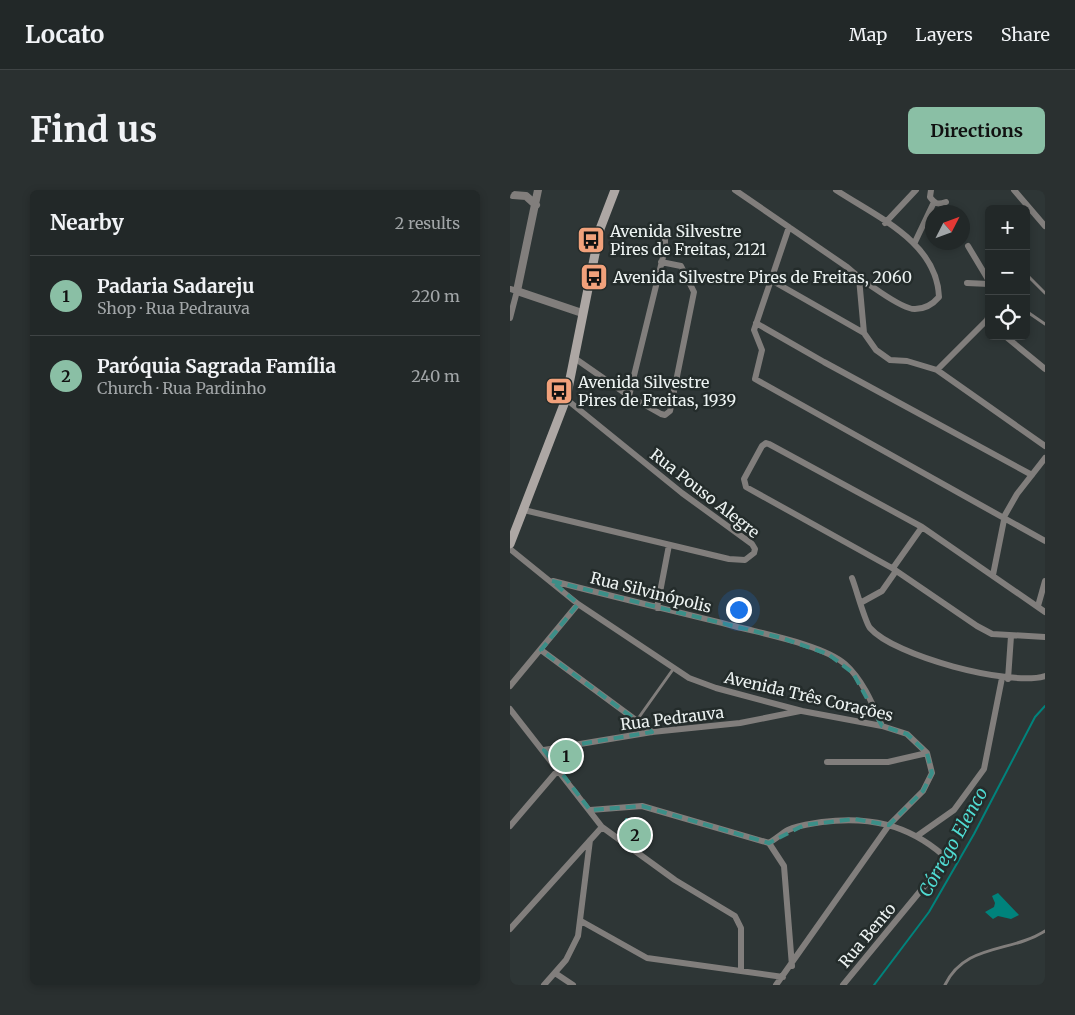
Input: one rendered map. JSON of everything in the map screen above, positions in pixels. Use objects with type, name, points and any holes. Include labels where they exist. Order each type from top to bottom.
[{"type":"main road","points":[[510,544],[566,399],[573,357],[603,217],[615,190]]},
{"type":"street","points":[[510,318],[514,290],[536,205],[538,190]]},
{"type":"street","points":[[735,190],[859,278],[908,308],[915,309],[932,305],[939,298],[939,286],[935,282],[929,260],[915,242],[836,190]]},
{"type":"street","points":[[885,222],[916,190]]},
{"type":"street","points":[[931,190],[930,196],[934,202],[940,204],[946,202]]},
{"type":"street","points":[[1014,190],[1045,226]]},
{"type":"street","points":[[514,195],[526,196],[536,205]]},
{"type":"street","points":[[915,242],[934,202]]},
{"type":"street","points":[[789,227],[756,323],[754,334],[762,350],[755,380],[1045,541]]},
{"type":"street","points":[[630,396],[665,249],[665,235]]},
{"type":"street","points":[[970,249],[985,275]]},
{"type":"street","points":[[573,357],[630,396],[661,414],[665,415],[670,411],[694,292],[681,266],[661,262]]},
{"type":"street","points":[[859,278],[864,332]]},
{"type":"street","points":[[772,280],[864,332],[876,350],[890,360],[907,361],[937,370],[1045,446]]},
{"type":"street","points":[[967,283],[985,282]]},
{"type":"street","points":[[514,290],[582,313]]},
{"type":"street","points":[[937,370],[985,322]]},
{"type":"street","points":[[756,323],[1032,475]]},
{"type":"street","points":[[1010,340],[1045,370]]},
{"type":"street","name":"Rua Pouso Alegre","points":[[524,510],[738,560],[750,557],[755,549],[752,544],[682,493],[566,399]]},
{"type":"street","points":[[1045,612],[922,527],[769,444],[766,443],[762,446],[744,479],[746,487],[895,570],[977,626],[992,634],[1045,637]]},
{"type":"street","points":[[993,575],[1005,518],[1017,494],[1045,458]]},
{"type":"street","points":[[862,602],[882,591],[922,527]]},
{"type":"street","points":[[657,608],[669,544]]},
{"type":"street","name":"Avenida Três Corações","points":[[510,548],[578,604],[674,668],[703,684],[802,711],[882,726],[907,734],[927,753]]},
{"type":"street","points":[[852,578],[862,602],[866,623],[870,628],[894,644],[931,660],[1005,678],[1045,676]]},
{"type":"street","name":"Rua Silvinópolis","points":[[552,581],[782,638],[838,659],[853,673],[863,688],[882,726]]},
{"type":"street","points":[[1038,606],[1045,581]]},
{"type":"street","points":[[510,686],[578,604]]},
{"type":"street","points":[[916,836],[954,810],[984,769],[1005,678],[1011,636]]},
{"type":"street","points":[[541,650],[652,732]]},
{"type":"street","points":[[511,711],[544,750],[602,827],[675,880],[735,916],[741,928],[741,970]]},
{"type":"street","name":"Rua Pedrauva","points":[[544,750],[652,732],[740,724],[802,711]]},
{"type":"street","points":[[776,985],[792,966],[889,825],[912,804],[930,780],[933,768],[927,753],[888,762],[827,762]]},
{"type":"street","points":[[510,826],[558,770]]},
{"type":"street","points":[[590,810],[642,806],[769,843],[784,866],[792,966]]},
{"type":"street","name":"Rua Bento","points":[[769,843],[789,829],[854,818],[889,825],[916,836],[943,855],[941,864],[843,985]]},
{"type":"street","points":[[510,929],[602,827]]},
{"type":"street","points":[[544,985],[573,948],[581,921],[590,840]]},
{"type":"street","points":[[581,921],[647,958],[782,977]]},
{"type":"street","points":[[555,973],[573,985]]},
{"type":"lane","points":[[1030,278],[1045,294]]},
{"type":"lane","points":[[1030,314],[1045,324]]},
{"type":"lane","points":[[637,721],[674,668]]},
{"type":"lane","points":[[945,985],[954,969],[974,956],[1028,939],[1045,931]]},
{"type":"highlighted area","points":[[552,581],[782,638],[828,654],[853,673],[882,726],[907,734],[927,753],[932,773],[923,791],[889,825],[854,819],[804,825],[769,843],[642,806],[590,810],[544,750],[652,732],[541,650],[578,604]]},
{"type":"water","points":[[998,893],[1019,915],[1011,919],[998,916],[993,919],[985,912],[994,907],[995,903],[992,896]]},
{"type":"building","points":[[566,750],[570,751],[572,764],[563,765],[561,759]]},
{"type":"building","points":[[626,818],[650,829],[641,850],[618,830]]},
{"type":"waterway","name":"Córrego Elenco","points":[[874,985],[929,912],[974,834],[1035,717],[1045,706]]},
{"type":"place","name":"Avenida Silvestre Pires de Freitas, 2121","points":[[591,240]]},
{"type":"place","name":"Avenida Silvestre Pires de Freitas, 2060","points":[[594,277]]},
{"type":"place","name":"Avenida Silvestre Pires de Freitas, 1939","points":[[559,391]]},
{"type":"place","name":"Padaria Sadareju","points":[[566,756]]},
{"type":"place","name":"Paróquia Sagrada Família","points":[[635,835]]}]
